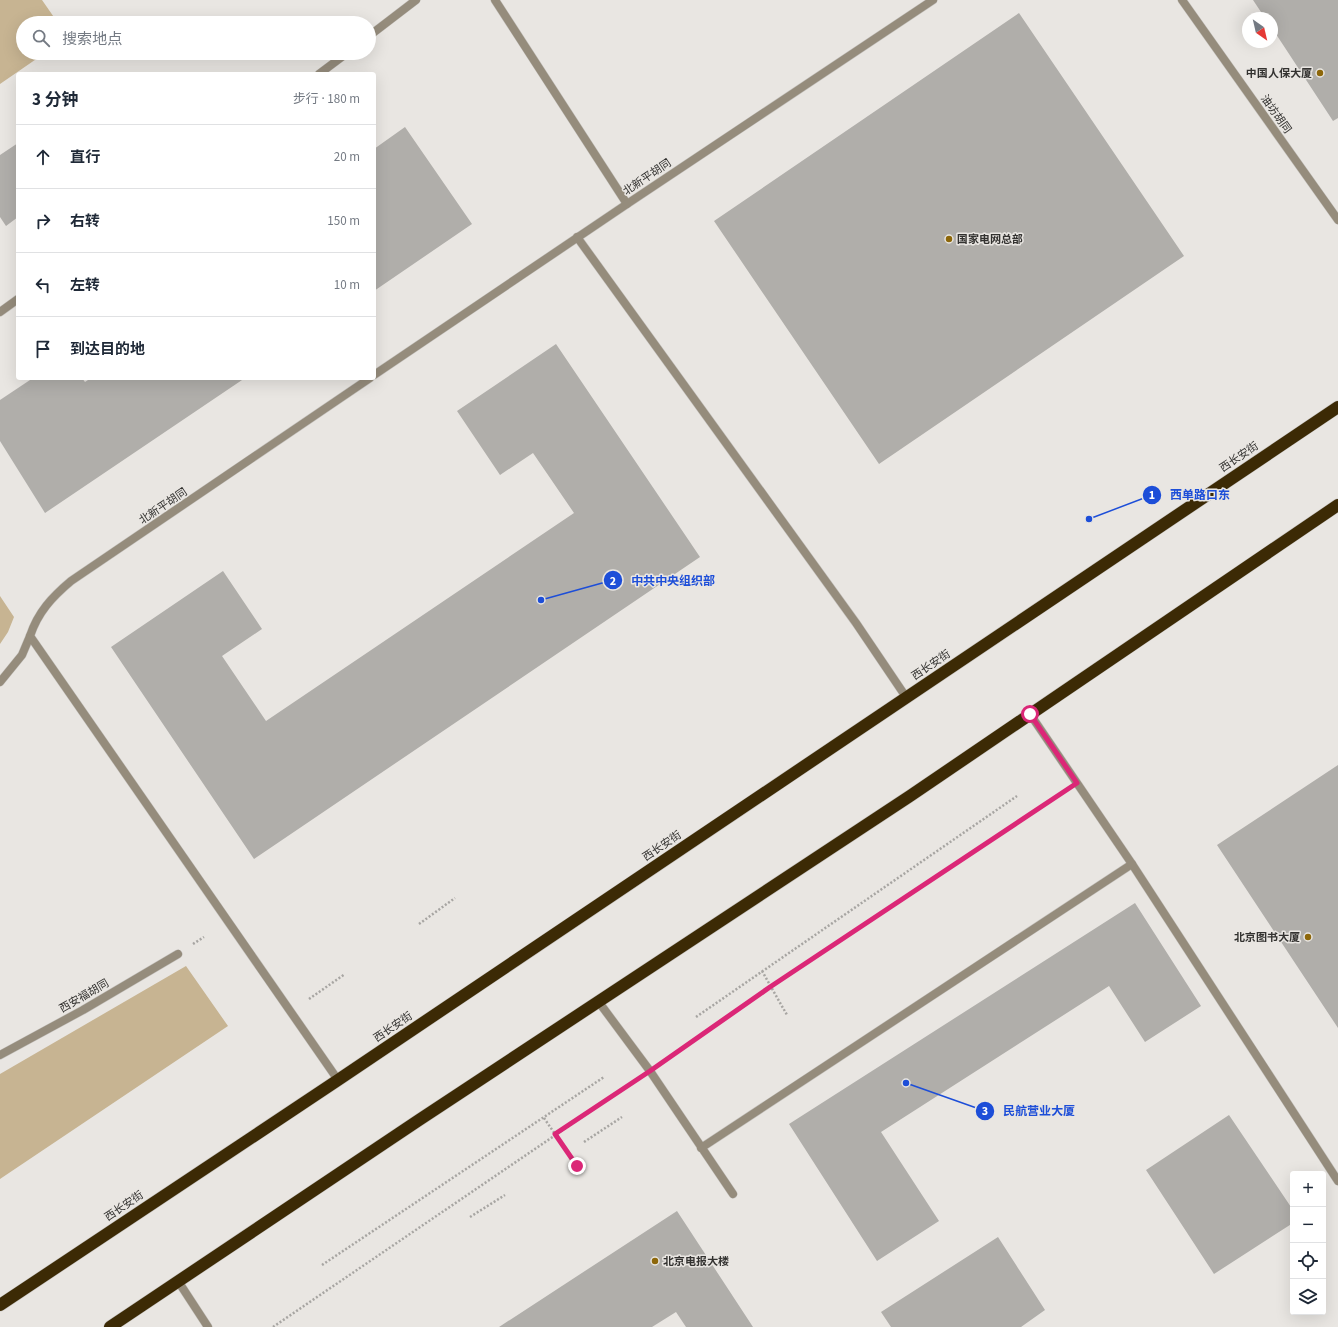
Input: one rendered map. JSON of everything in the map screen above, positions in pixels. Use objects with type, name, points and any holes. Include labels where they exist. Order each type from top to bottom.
[{"type":"highway","name":"西长安街","points":[[0,1305],[338,1080],[1338,406]]},
{"type":"highway","points":[[110,1327],[598,1001],[910,796],[1338,505]]},
{"type":"street","points":[[376,31],[416,0]]},
{"type":"street","points":[[495,0],[627,204]]},
{"type":"street","name":"北新平胡同","points":[[376,374],[577,237],[933,0]]},
{"type":"street","name":"油坊胡同","points":[[1182,0],[1338,220]]},
{"type":"street","points":[[322,72],[338,60]]},
{"type":"street","points":[[577,237],[856,623],[906,697]]},
{"type":"street","points":[[0,312],[16,300]]},
{"type":"street","name":"北新平胡同","points":[[0,682],[22,655],[35,620],[46,604],[71,581],[367,380]]},
{"type":"street","points":[[30,636],[338,1080]]},
{"type":"street","points":[[1030,714],[1132,864],[1338,1181]]},
{"type":"street","points":[[701,1148],[1132,864]]},
{"type":"street","name":"西安福胡同","points":[[0,1055],[83,1010],[178,954]]},
{"type":"street","points":[[598,1001],[650,1071],[733,1194]]},
{"type":"street","points":[[178,1281],[208,1327]]},
{"type":"path","points":[[273,1327],[555,1134],[650,1071],[770,987],[1077,783]]},
{"type":"path","points":[[696,1017],[1017,796]]},
{"type":"path","points":[[419,924],[455,898]]},
{"type":"path","points":[[762,971],[787,1015]]},
{"type":"path","points":[[310,999],[345,974]]},
{"type":"path","points":[[322,1265],[604,1077]]},
{"type":"path","points":[[584,1142],[622,1117]]},
{"type":"path","points":[[544,1118],[577,1166]]},
{"type":"path","points":[[470,1217],[505,1195]]},
{"type":"shaded area","points":[[0,0],[42,0],[53,16],[16,16],[16,60],[35,60],[0,84]]},
{"type":"shaded area","points":[[0,596],[14,617],[8,632],[0,644]]},
{"type":"shaded area","points":[[186,966],[228,1026],[0,1179],[0,1074]]},
{"type":"building","name":"中国人保大厦","points":[[1253,0],[1338,0],[1338,118],[1333,121],[1278,37],[1278,12],[1261,12]]},
{"type":"building","name":"国家电网总部","points":[[1019,13],[1184,256],[879,464],[714,221]]},
{"type":"building","points":[[405,127],[472,224],[376,290],[376,148]]},
{"type":"building","points":[[16,144],[16,218],[6,226],[0,217],[0,155]]},
{"type":"building","points":[[556,344],[700,557],[254,859],[111,647],[223,571],[262,629],[222,656],[266,721],[574,513],[533,453],[500,475],[457,411]]},
{"type":"building","points":[[30,380],[84,380],[85,382],[88,380],[242,380],[45,513],[0,441],[0,400]]},
{"type":"building","name":"北京图书大厦","points":[[1338,765],[1338,1028],[1217,845]]},
{"type":"building","points":[[1135,903],[1201,1006],[1145,1042],[1109,986],[881,1132],[939,1221],[877,1261],[789,1124]]},
{"type":"building","points":[[1229,1115],[1290,1206],[1290,1225],[1214,1274],[1146,1170]]},
{"type":"building","name":"北京电报大楼","points":[[677,1211],[753,1327],[686,1327],[676,1312],[652,1327],[499,1327]]},
{"type":"building","points":[[998,1237],[1045,1310],[1021,1327],[891,1327],[881,1312]]},
{"type":"place","name":"中国人保大厦","points":[[1320,73]]},
{"type":"place","name":"国家电网总部","points":[[949,239]]},
{"type":"place","name":"西单路口东","points":[[1089,519]]},
{"type":"place","name":"中共中央组织部","points":[[541,600]]},
{"type":"place","name":"北京图书大厦","points":[[1308,937]]},
{"type":"place","name":"民航营业大厦","points":[[906,1083]]},
{"type":"place","name":"北京电报大楼","points":[[655,1261]]},
{"type":"route","points":[[577,1166],[555,1134],[650,1071],[770,987],[1077,783],[1030,714]]}]
